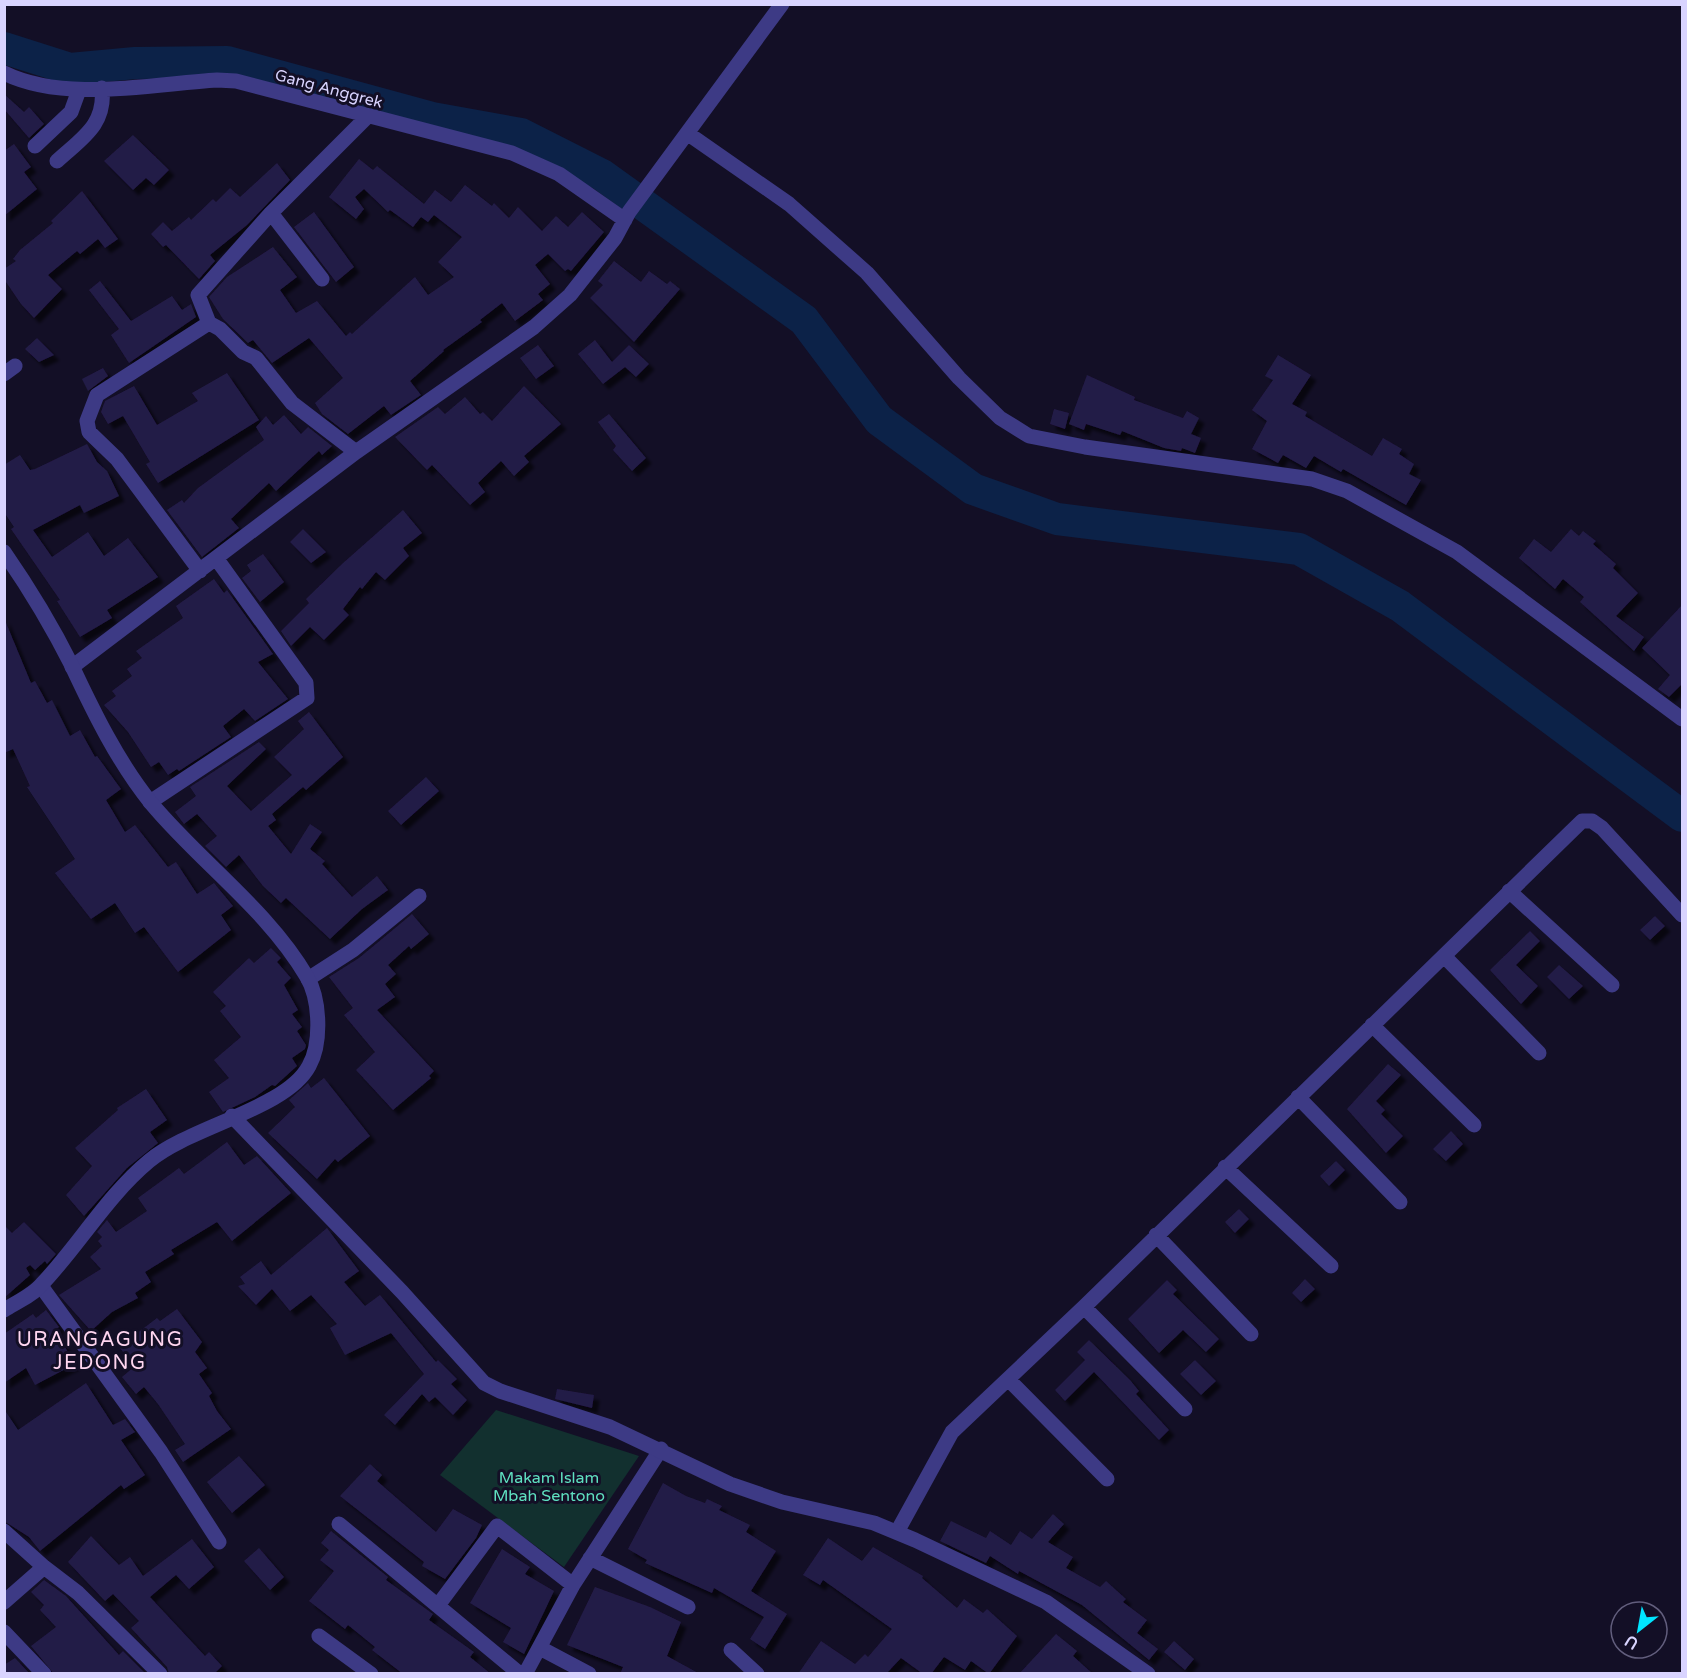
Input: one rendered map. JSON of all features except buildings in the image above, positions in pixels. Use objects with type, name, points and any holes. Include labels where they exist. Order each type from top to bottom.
[{"type":"street","points":[[72,667],[356,452],[534,327],[570,295],[783,4]]},
{"type":"street","name":"Gang Anggrek","points":[[4,73],[30,82],[79,90],[217,80],[236,81],[367,117],[490,145],[512,153],[559,174],[622,224]]},
{"type":"street","points":[[57,160],[99,120],[104,104],[102,88]]},
{"type":"street","points":[[35,146],[71,112],[79,90]]},
{"type":"street","points":[[356,452],[292,403],[256,358],[243,352],[220,328],[209,323],[199,302],[201,289],[367,117]]},
{"type":"street","points":[[687,133],[789,204],[867,273],[984,402],[1000,418],[1029,436],[1085,447],[1312,479],[1347,491],[1457,552],[1683,719]]},
{"type":"street","points":[[272,213],[322,279]]},
{"type":"street","points":[[200,571],[117,459],[89,432],[87,421],[97,395],[209,323]]},
{"type":"street","points":[[4,552],[72,667],[107,737],[150,802],[279,938],[308,979],[316,1002],[316,1040],[310,1066],[290,1089],[191,1135],[149,1161],[77,1240],[41,1286],[4,1310]]},
{"type":"street","points":[[150,802],[307,698],[309,693],[306,683],[216,558]]},
{"type":"street","points":[[897,1532],[952,1432],[1084,1307],[1582,821],[1592,821],[1602,828],[1683,915]]},
{"type":"street","points":[[1509,891],[1612,985]]},
{"type":"street","points":[[308,979],[353,950],[419,896]]},
{"type":"street","points":[[1444,956],[1539,1053]]},
{"type":"street","points":[[1372,1025],[1474,1125]]},
{"type":"street","points":[[1298,1097],[1400,1202]]},
{"type":"street","points":[[232,1116],[402,1292],[484,1383],[500,1391],[610,1427],[730,1484],[782,1502],[874,1522],[897,1532],[1046,1602],[1148,1674]]},
{"type":"street","points":[[1225,1167],[1331,1266]]},
{"type":"street","points":[[1156,1235],[1251,1334]]},
{"type":"street","points":[[41,1286],[161,1452],[219,1542]]},
{"type":"street","points":[[1084,1307],[1185,1409]]},
{"type":"street","points":[[1008,1380],[1107,1479]]},
{"type":"street","points":[[525,1674],[573,1585],[660,1449]]},
{"type":"street","points":[[339,1524],[439,1604],[520,1674]]},
{"type":"street","points":[[439,1604],[497,1526],[573,1585]]},
{"type":"street","points":[[4,1531],[44,1567],[78,1593],[160,1674]]},
{"type":"street","points":[[590,1558],[688,1607]]},
{"type":"street","points":[[4,1602],[44,1567]]},
{"type":"street","points":[[4,1632],[44,1674]]},
{"type":"street","points":[[319,1636],[371,1674]]},
{"type":"street","points":[[540,1648],[589,1674]]},
{"type":"street","points":[[731,1650],[757,1674]]},
{"type":"green space","name":"Makam Islam Mbah Sentono","points":[[496,1410],[639,1456],[564,1567],[440,1475]]},
{"type":"waterway","points":[[4,48],[70,69],[135,63],[227,62],[432,118],[521,134],[602,175],[804,320],[879,420],[973,489],[1057,519],[1299,549],[1400,606],[1682,816]]},
{"type":"district","name":"URANGAGUNG JEDONG","points":[[100,1350]]}]
